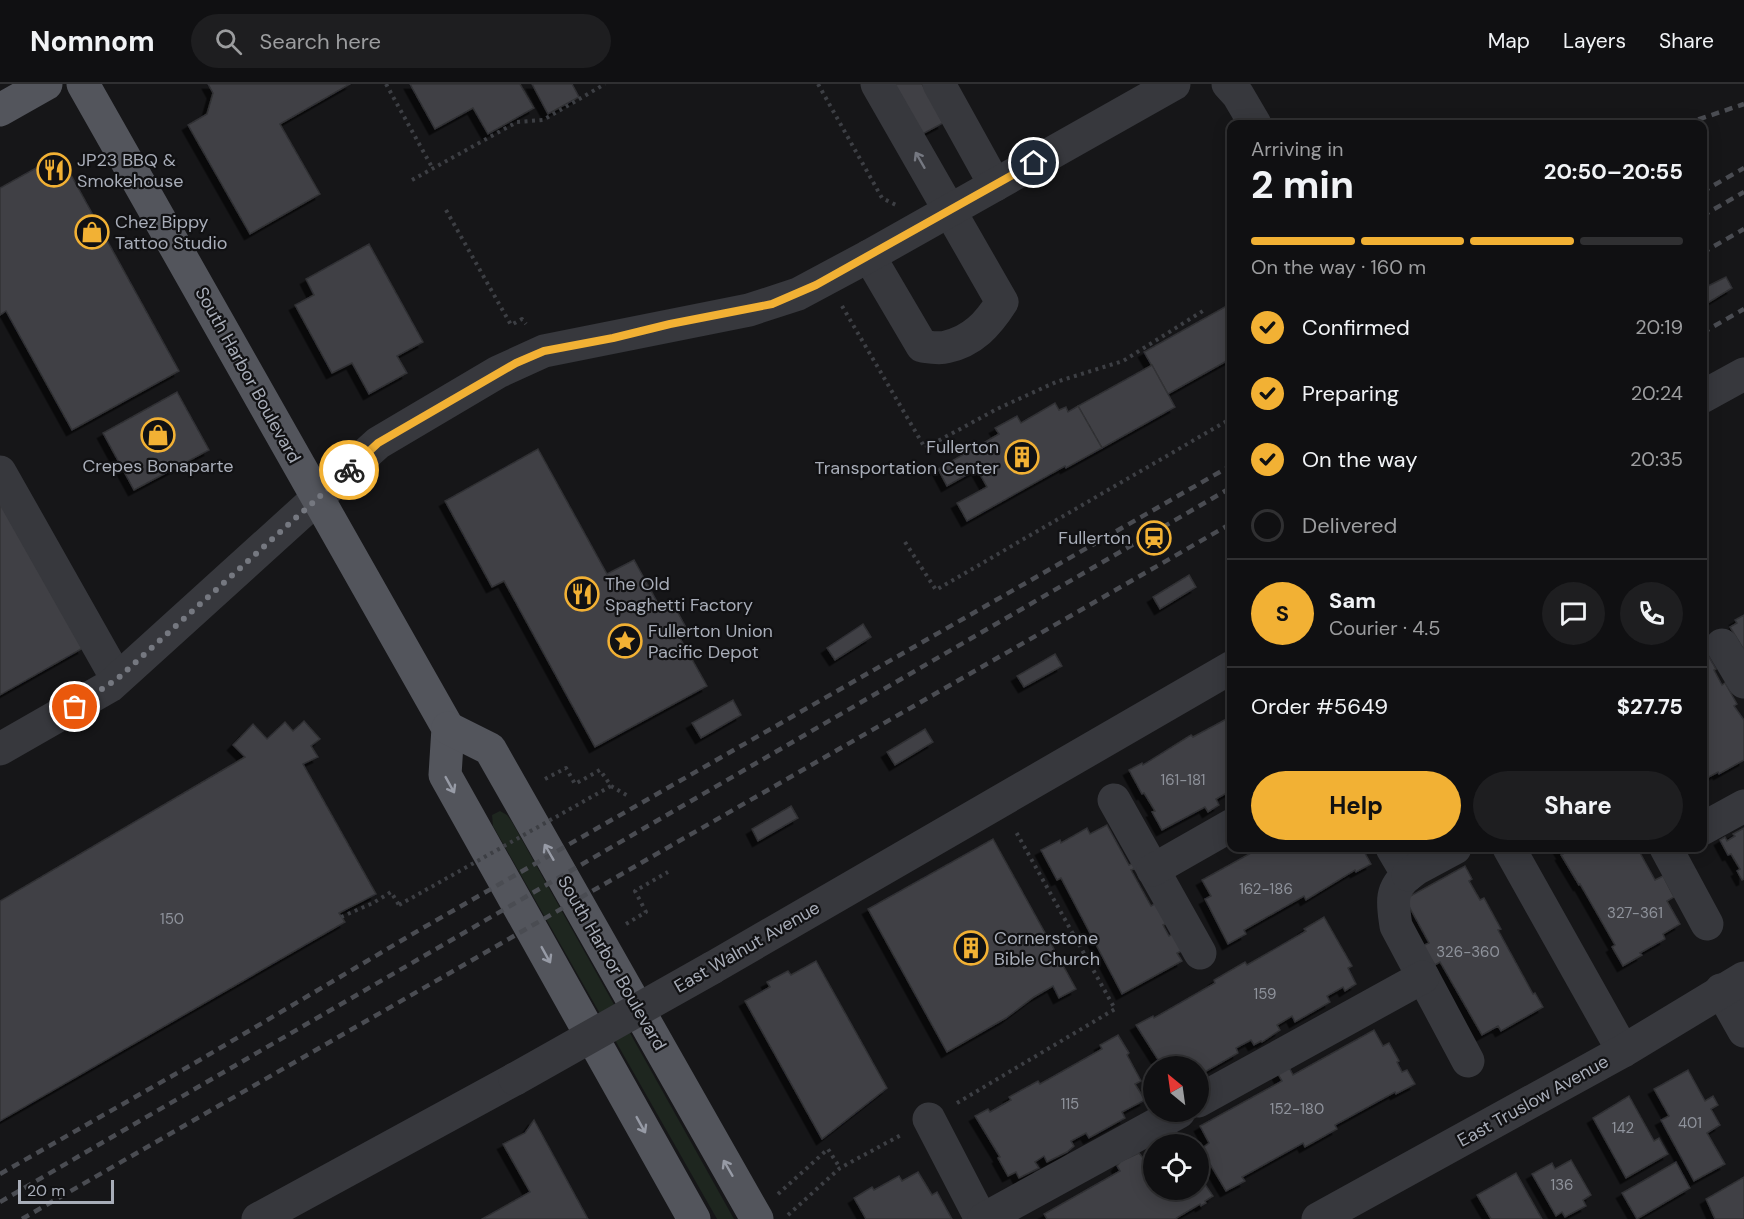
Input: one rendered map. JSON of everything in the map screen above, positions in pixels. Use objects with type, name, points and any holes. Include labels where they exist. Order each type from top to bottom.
[{"type":"main road","points":[[0,110],[46,84]]},
{"type":"main road","name":"South Harbor Boulevard","points":[[83,84],[448,728],[490,749],[766,1208]]},
{"type":"main road","points":[[448,728],[444,775],[694,1219]]},
{"type":"street","points":[[869,256],[922,346],[945,347],[969,338],[989,322],[1002,302],[877,84]]},
{"type":"street","points":[[939,84],[994,185]]},
{"type":"street","points":[[0,749],[94,697],[117,679],[318,500],[378,443],[498,372],[544,351],[772,304],[816,285],[869,256],[1174,84]]},
{"type":"street","points":[[1228,84],[1238,95],[1253,120]]},
{"type":"street","points":[[1707,394],[1744,374]]},
{"type":"street","points":[[0,472],[117,679]]},
{"type":"street","points":[[1722,645],[1744,682]]},
{"type":"street","name":"East Walnut Avenue","points":[[258,1219],[515,1079],[712,968],[1227,670]]},
{"type":"street","points":[[1114,801],[1200,953]]},
{"type":"street","points":[[1707,826],[1744,806]]},
{"type":"street","points":[[1153,870],[1227,828]]},
{"type":"street","points":[[1448,852],[1416,869],[1400,861],[1400,882],[1392,901],[1396,926],[1468,1060]]},
{"type":"street","points":[[1511,852],[1623,1052]]},
{"type":"street","points":[[1669,852],[1707,924]]},
{"type":"street","points":[[1209,1095],[1423,977]]},
{"type":"street","points":[[1733,984],[1744,1031]]},
{"type":"street","name":"East Truslow Avenue","points":[[1318,1219],[1623,1052],[1733,984]]},
{"type":"street","points":[[929,1119],[983,1219],[1161,1122]]},
{"type":"path","points":[[386,84],[433,168]]},
{"type":"path","points":[[412,180],[517,122],[543,120],[605,84]]},
{"type":"path","points":[[818,84],[882,198],[898,206]]},
{"type":"path","points":[[446,210],[511,325],[522,319],[529,330]]},
{"type":"path","points":[[839,299],[925,448],[997,409],[1056,382],[1123,361],[1206,309]]},
{"type":"path","points":[[905,542],[936,590],[1227,421]]},
{"type":"path","points":[[537,784],[566,768],[575,784],[600,770],[611,786],[628,796]]},
{"type":"path","points":[[341,917],[391,892],[399,904],[611,786]]},
{"type":"path","points":[[783,1219],[840,1168],[929,1119],[1115,1009],[1000,801]]},
{"type":"path","points":[[617,929],[646,912],[635,891],[668,872]]},
{"type":"path","points":[[766,1208],[828,1149],[840,1168]]},
{"type":"shaded area","points":[[500,811],[512,822],[734,1219],[717,1219],[493,826],[492,815]]},
{"type":"building","points":[[208,84],[350,84],[280,124],[320,194],[250,234],[188,125],[207,114],[213,93]]},
{"type":"building","points":[[410,84],[520,84],[534,108],[488,134],[473,108],[435,129]]},
{"type":"building","points":[[532,84],[572,84],[579,97],[548,114]]},
{"type":"building","points":[[886,84],[922,84],[943,123],[915,138]]},
{"type":"building","points":[[52,159],[65,164],[179,371],[72,430],[6,311],[0,315],[0,188]]},
{"type":"building","points":[[369,244],[423,342],[397,356],[407,373],[369,394],[352,363],[332,373],[295,305],[314,295],[306,279]]},
{"type":"building","points":[[1726,277],[1732,288],[1707,303],[1707,286]]},
{"type":"building","points":[[1227,306],[1227,361],[1168,394],[1144,352]]},
{"type":"building","points":[[1152,365],[1175,407],[1102,448],[1078,406]]},
{"type":"building","points":[[177,392],[209,450],[134,490],[103,433]]},
{"type":"building","name":"Fullerton Transportation Center","points":[[1055,403],[1059,410],[1066,407],[1068,412],[1078,406],[1102,448],[967,521],[957,503],[987,487],[977,469],[947,486],[938,469],[999,434],[995,428],[1017,416],[1021,423]]},
{"type":"building","name":"The Old Spaghetti Factory","points":[[538,449],[607,574],[634,560],[660,607],[671,600],[689,633],[680,638],[707,686],[595,747],[504,581],[492,587],[445,501]]},
{"type":"building","points":[[0,500],[83,648],[0,695]]},
{"type":"building","points":[[1189,575],[1196,587],[1160,609],[1153,597]]},
{"type":"building","points":[[1744,615],[1744,650],[1730,627],[1737,623],[1735,620]]},
{"type":"building","points":[[863,624],[871,637],[835,660],[827,648]]},
{"type":"building","points":[[1055,654],[1062,666],[1024,687],[1017,676]]},
{"type":"building","points":[[1707,654],[1722,685],[1725,683],[1737,704],[1734,706],[1744,720],[1744,760],[1719,774],[1718,772],[1707,778]]},
{"type":"building","points":[[733,700],[741,715],[701,738],[692,723]]},
{"type":"building","points":[[1227,719],[1227,793],[1216,799],[1219,805],[1208,812],[1205,807],[1162,830],[1152,812],[1155,811],[1144,793],[1142,794],[1129,770],[1142,763],[1143,765],[1191,735],[1193,737]]},
{"type":"building","points":[[304,721],[320,739],[311,746],[318,757],[303,764],[376,894],[339,913],[345,922],[0,1121],[0,901],[245,757],[233,745],[253,724],[267,739],[285,722],[293,731]]},
{"type":"building","points":[[925,729],[933,742],[895,765],[887,752]]},
{"type":"building","points":[[791,806],[798,818],[758,841],[752,829]]},
{"type":"building","points":[[1107,825],[1129,865],[1134,863],[1137,868],[1131,870],[1151,906],[1158,902],[1168,923],[1163,925],[1169,936],[1174,933],[1184,950],[1177,953],[1182,961],[1122,994],[1061,878],[1057,880],[1041,850],[1060,840],[1061,843],[1087,828],[1090,834]]},
{"type":"building","points":[[1744,828],[1744,879],[1742,880],[1737,871],[1740,869],[1731,854],[1728,855],[1720,840],[1725,837],[1727,841],[1735,836],[1733,834]]},
{"type":"building","name":"Cornerstone Bible Church","points":[[993,839],[1076,989],[1059,998],[1053,986],[1006,1018],[947,1052],[868,909]]},
{"type":"building","points":[[1253,852],[1364,852],[1371,864],[1356,872],[1355,870],[1306,900],[1304,896],[1244,930],[1246,934],[1228,944],[1205,899],[1211,896],[1202,880]]},
{"type":"building","points":[[1562,852],[1640,852],[1655,880],[1663,876],[1674,897],[1667,901],[1680,924],[1663,934],[1665,939],[1623,966],[1612,947],[1615,945],[1561,855]]},
{"type":"building","points":[[1465,866],[1472,879],[1469,881],[1480,900],[1484,898],[1501,929],[1498,930],[1533,994],[1535,993],[1543,1007],[1501,1031],[1498,1026],[1482,1035],[1440,962],[1435,965],[1422,946],[1429,943],[1405,899]]},
{"type":"building","points":[[1324,917],[1352,966],[1348,968],[1356,984],[1345,991],[1343,987],[1327,996],[1330,1002],[1295,1022],[1292,1016],[1277,1025],[1280,1030],[1262,1042],[1254,1045],[1251,1040],[1236,1048],[1238,1053],[1209,1070],[1209,1056],[1156,1056],[1136,1025],[1153,1016],[1154,1018],[1215,983],[1214,980],[1245,962],[1247,965],[1306,931],[1304,929]]},
{"type":"building","points":[[816,961],[887,1088],[822,1139],[745,1001],[770,987],[767,982],[788,971],[791,975]]},
{"type":"building","points":[[1374,1030],[1383,1046],[1389,1043],[1402,1072],[1407,1070],[1415,1084],[1396,1094],[1395,1092],[1335,1125],[1337,1129],[1305,1147],[1303,1143],[1242,1177],[1245,1181],[1226,1191],[1209,1162],[1209,1134],[1204,1134],[1200,1126],[1282,1081],[1278,1074],[1289,1067],[1293,1075]]},
{"type":"building","points":[[1118,1035],[1141,1081],[1135,1084],[1143,1097],[1143,1101],[1122,1112],[1125,1118],[1089,1138],[1086,1133],[1071,1141],[1074,1146],[1067,1152],[1047,1162],[1044,1156],[1035,1162],[1039,1168],[1019,1178],[1016,1172],[1008,1176],[998,1158],[1000,1157],[975,1116],[988,1109],[990,1112],[1011,1100],[1009,1097],[1038,1081],[1040,1084],[1102,1049],[1100,1045]]},
{"type":"building","points":[[1688,1070],[1705,1101],[1713,1096],[1718,1105],[1711,1109],[1720,1125],[1707,1133],[1725,1164],[1694,1181],[1661,1120],[1669,1116],[1654,1089]]},
{"type":"building","points":[[1629,1096],[1654,1141],[1659,1138],[1668,1154],[1626,1178],[1593,1118]]},
{"type":"building","points":[[534,1120],[588,1219],[482,1219],[530,1192],[503,1144],[525,1133]]},
{"type":"building","points":[[1139,1153],[1143,1158],[1143,1200],[1207,1200],[1206,1203],[1201,1206],[1200,1204],[1175,1219],[1047,1219],[1044,1214],[1120,1171],[1117,1166],[1121,1161]]},
{"type":"building","points":[[1571,1160],[1591,1195],[1583,1200],[1586,1206],[1565,1217],[1562,1212],[1556,1216],[1532,1174],[1552,1163],[1555,1169]]},
{"type":"building","points":[[1676,1162],[1690,1188],[1637,1219],[1622,1193]]},
{"type":"building","points":[[918,1172],[932,1195],[937,1192],[952,1219],[866,1219],[854,1198],[872,1187],[874,1190],[899,1176],[902,1181]]},
{"type":"building","points":[[1516,1173],[1542,1219],[1491,1219],[1477,1195]]},
{"type":"building","points":[[1744,1177],[1744,1219],[1715,1219],[1706,1199]]},
{"type":"railway","points":[[1697,120],[1744,104]]},
{"type":"railway","points":[[1707,189],[1744,168]]},
{"type":"railway","points":[[1707,213],[1744,192]]},
{"type":"railway","points":[[1707,250],[1744,229]]},
{"type":"railway","points":[[1707,330],[1744,309]]},
{"type":"railway","points":[[0,1174],[193,1064],[421,929],[1227,468]]},
{"type":"railway","points":[[0,1202],[1227,490]]},
{"type":"railway","points":[[22,1219],[1227,526]]},
{"type":"way so far","points":[[75,707],[110,686],[349,470]]},
{"type":"place","name":"JP23 BBQ & Smokehouse","points":[[54,170]]},
{"type":"place","name":"Chez Bippy Tattoo Studio","points":[[92,232]]},
{"type":"place","name":"Crepes Bonaparte","points":[[158,435]]},
{"type":"place","name":"Fullerton Transportation Center","points":[[1022,457]]},
{"type":"place","name":"Fullerton","points":[[1154,538]]},
{"type":"place","name":"The Old Spaghetti Factory","points":[[582,594]]},
{"type":"place","name":"Fullerton Union Pacific Depot","points":[[625,641]]},
{"type":"place","name":"Cornerstone Bible Church","points":[[971,948]]},
{"type":"route","points":[[349,470],[378,443],[516,363],[544,351],[572,344],[613,338],[670,324],[749,310],[798,294],[1034,163]]}]
